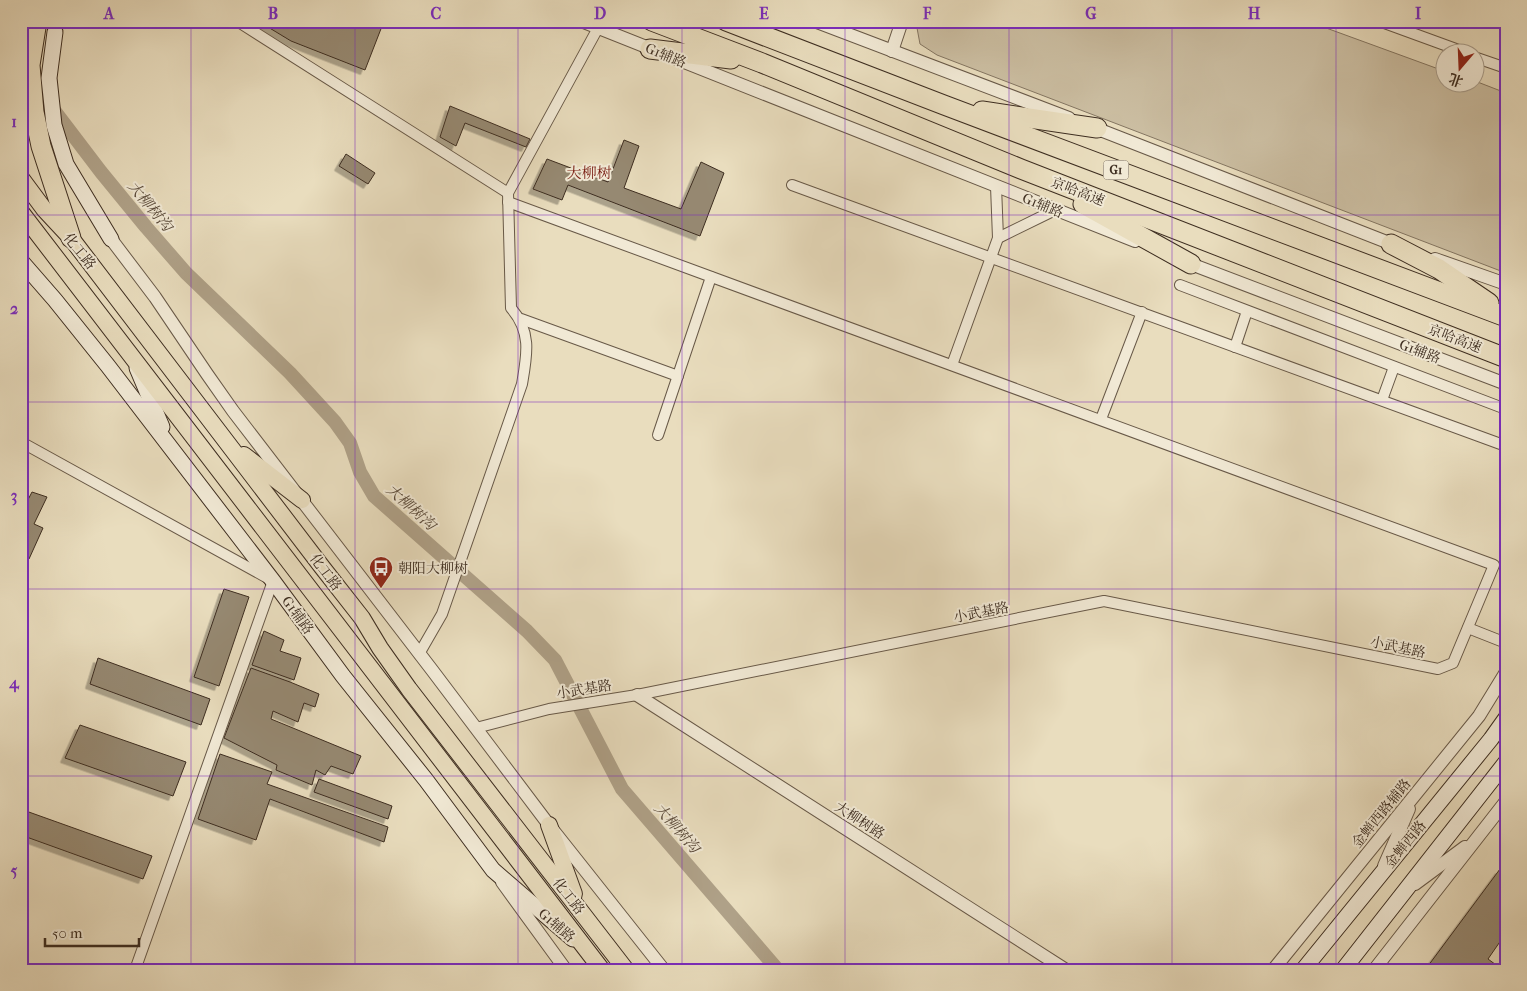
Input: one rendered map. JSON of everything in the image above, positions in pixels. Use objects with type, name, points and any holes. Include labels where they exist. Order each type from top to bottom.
[{"type":"highway","name":"京哈高速","points":[[652,21],[762,63],[1021,169],[1506,358]]},
{"type":"highway","name":"G1","points":[[726,21],[1506,317]]},
{"type":"highway","points":[[37,22],[30,65],[34,112],[41,146],[71,238]]},
{"type":"highway","points":[[650,48],[762,63]]},
{"type":"highway","points":[[944,105],[1097,128]]},
{"type":"highway","points":[[1021,169],[1191,264]]},
{"type":"highway","points":[[1391,244],[1439,269],[1485,301],[1506,311]]},
{"type":"main road","points":[[57,27],[49,78],[54,125],[66,164],[111,239]]},
{"type":"main road","name":"化工路","points":[[21,178],[44,209],[71,238],[362,618],[380,648],[409,689],[626,970]]},
{"type":"main road","name":"化工路","points":[[21,212],[602,970]]},
{"type":"main road","name":"G1辅路","points":[[21,261],[90,343],[273,581],[343,676],[426,780],[494,870],[591,954]]},
{"type":"main road","points":[[132,357],[170,448]]},
{"type":"main road","points":[[225,440],[302,500]]},
{"type":"main road","name":"金蝉西路","points":[[1303,970],[1506,718]]},
{"type":"main road","name":"金蝉西路","points":[[1343,970],[1506,762]]},
{"type":"main road","points":[[549,825],[580,910]]},
{"type":"street","points":[[237,21],[508,197],[711,277],[1101,419],[1142,312]]},
{"type":"street","name":"G1辅路","points":[[581,21],[1191,264],[1506,384]]},
{"type":"street","points":[[814,21],[1097,128],[1391,244],[1506,284]]},
{"type":"street","points":[[892,51],[902,21]]},
{"type":"street","points":[[1379,21],[1437,42]]},
{"type":"street","points":[[419,654],[442,614],[448,599],[522,384],[527,350],[521,320],[511,308],[508,197],[598,28]]},
{"type":"street","points":[[1484,60],[1506,68]]},
{"type":"street","points":[[792,185],[1506,446]]},
{"type":"street","points":[[952,365],[998,238],[996,186]]},
{"type":"street","points":[[998,238],[1055,210]]},
{"type":"street","points":[[111,239],[155,297],[222,396],[549,825],[664,970]]},
{"type":"street","points":[[658,435],[711,277]]},
{"type":"street","points":[[1180,285],[1503,408]]},
{"type":"street","points":[[1234,346],[1247,311]]},
{"type":"street","points":[[521,320],[678,376]]},
{"type":"street","points":[[1382,400],[1394,367]]},
{"type":"street","name":"小武基路","points":[[476,728],[549,709],[637,694],[1104,601],[1438,669],[1453,663],[1494,565],[1101,419]]},
{"type":"street","points":[[21,442],[273,581],[135,970]]},
{"type":"street","points":[[1468,628],[1506,643]]},
{"type":"street","name":"金蝉西路辅路","points":[[1273,970],[1479,716],[1506,672]]},
{"type":"street","name":"大柳树路","points":[[637,694],[1066,970]]},
{"type":"street","points":[[1379,877],[1416,793]]},
{"type":"street","points":[[1374,970],[1506,801]]},
{"type":"street","points":[[1404,891],[1477,838]]},
{"type":"street","points":[[494,870],[566,970]]},
{"type":"shaded area","points":[[919,21],[1307,21],[1434,67],[1434,92],[1484,92],[1484,84],[1506,93],[1506,273],[937,55],[920,44],[917,28]]},
{"type":"building","points":[[258,21],[384,21],[365,70],[291,41]]},
{"type":"building","points":[[450,106],[530,139],[526,147],[465,123],[456,146],[440,137]]},
{"type":"building","points":[[624,140],[639,146],[624,188],[681,209],[701,162],[724,173],[700,236],[568,185],[562,200],[533,189],[547,159],[608,182]]},
{"type":"building","points":[[346,154],[375,173],[368,184],[339,166]]},
{"type":"building","points":[[32,492],[47,497],[34,524],[43,528],[29,559],[21,556],[21,513]]},
{"type":"building","points":[[224,589],[249,597],[219,686],[194,677]]},
{"type":"building","points":[[264,631],[284,640],[280,651],[301,658],[294,680],[252,665]]},
{"type":"building","points":[[98,658],[210,699],[201,725],[90,684]]},
{"type":"building","points":[[251,668],[319,694],[315,707],[304,703],[298,722],[273,711],[271,719],[361,756],[353,774],[331,766],[325,775],[316,770],[312,785],[276,770],[277,765],[224,738]]},
{"type":"building","points":[[80,725],[186,762],[173,796],[65,758]]},
{"type":"building","points":[[220,754],[272,772],[267,784],[388,827],[384,842],[270,799],[256,840],[198,819]]},
{"type":"building","points":[[319,779],[392,806],[388,819],[314,792]]},
{"type":"building","points":[[26,811],[152,856],[143,879],[21,835],[21,824]]},
{"type":"building","points":[[1500,869],[1506,873],[1506,933],[1488,959],[1503,970],[1425,970]]},
{"type":"waterway","name":"大柳树沟","points":[[31,80],[101,172],[186,273],[290,373],[335,422],[350,443],[360,472],[374,496],[527,631],[555,660],[622,789],[778,970]]},
{"type":"place","name":"朝阳大柳树","points":[[381,589]]},
{"type":"district","name":"大柳树","points":[[589,173]]}]
